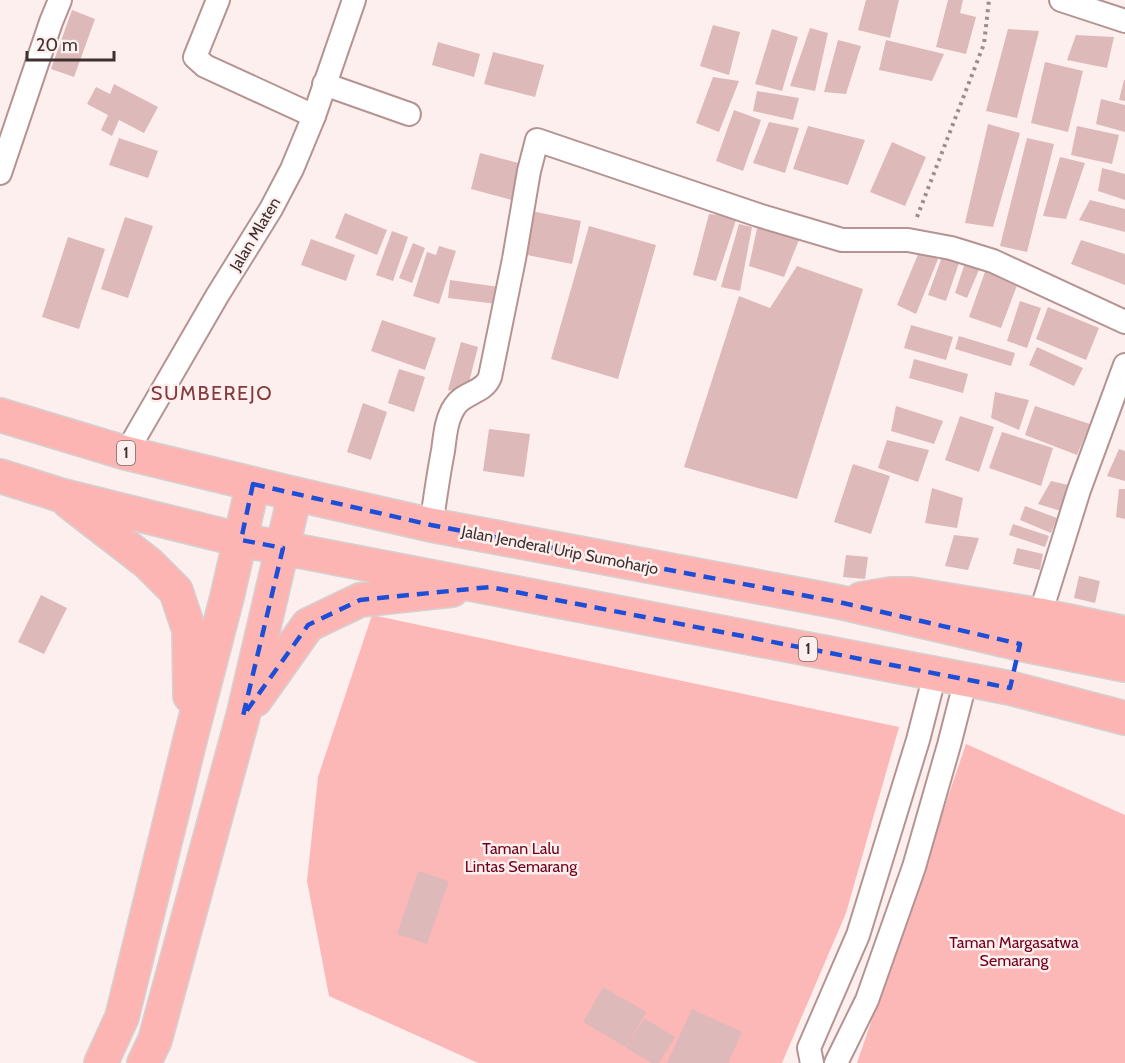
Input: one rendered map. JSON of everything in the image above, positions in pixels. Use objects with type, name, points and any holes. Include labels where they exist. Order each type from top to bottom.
[{"type":"highway","name":"Jalan Jenderal Urip Sumoharjo","points":[[0,415],[126,453],[431,525],[839,602],[1020,644],[1125,665]]},
{"type":"highway","name":"1","points":[[0,476],[60,495],[241,540],[951,676],[1010,688],[1125,718]]},
{"type":"highway","points":[[101,1063],[122,1017],[253,484]]},
{"type":"highway","points":[[144,1063],[155,1040],[243,716],[295,494]]},
{"type":"highway","points":[[60,495],[148,563],[176,591],[189,630],[191,736]]},
{"type":"highway","points":[[243,716],[308,625],[360,600],[490,587]]},
{"type":"highway","points":[[839,602],[891,594],[910,594],[1040,615],[1125,633]]},
{"type":"highway","points":[[1010,688],[1020,644]]},
{"type":"street","points":[[0,173],[60,0]]},
{"type":"street","points":[[218,0],[195,57],[205,66],[314,116]]},
{"type":"street","name":"Jalan Mlaten","points":[[126,453],[217,296],[271,209],[292,169],[314,116],[354,0]]},
{"type":"street","points":[[1062,0],[1125,21]]},
{"type":"street","points":[[324,84],[409,114]]},
{"type":"street","points":[[431,525],[450,415],[460,401],[488,384],[490,377],[529,171],[537,140],[747,211],[842,240],[908,240],[951,248],[993,261],[1125,322]]},
{"type":"street","points":[[1040,615],[1079,490],[1125,365]]},
{"type":"street","points":[[812,1063],[809,1048],[858,935],[918,740],[951,676]]},
{"type":"street","points":[[836,1063],[867,1000],[914,867],[949,745],[951,676]]},
{"type":"path","points":[[908,240],[984,44],[989,0]]},
{"type":"highlighted area","points":[[253,484],[431,525],[839,602],[1020,644],[1010,688],[490,587],[360,600],[308,625],[243,716],[283,548],[241,540]]},
{"type":"green space","name":"Taman Lalu Lintas Semarang","points":[[372,615],[899,727],[846,913],[782,1063],[478,1063],[329,996],[307,881],[318,777]]},
{"type":"green space","name":"Taman Margasatwa Semarang","points":[[966,744],[1125,815],[1125,1063],[857,1063]]},
{"type":"building","points":[[866,0],[899,0],[890,38],[858,30]]},
{"type":"building","points":[[948,0],[963,0],[960,13],[976,17],[966,54],[936,47]]},
{"type":"building","points":[[72,10],[95,19],[74,77],[51,69]]},
{"type":"building","points":[[713,25],[740,32],[729,75],[700,66]]},
{"type":"building","points":[[810,28],[828,33],[815,91],[790,86]]},
{"type":"building","points":[[772,29],[798,37],[782,91],[755,84]]},
{"type":"building","points":[[1008,29],[1039,31],[1017,118],[986,111]]},
{"type":"building","points":[[1076,35],[1114,37],[1107,68],[1067,60]]},
{"type":"building","points":[[838,40],[861,46],[846,94],[824,92]]},
{"type":"building","points":[[886,40],[944,54],[932,81],[879,70]]},
{"type":"building","points":[[438,42],[480,54],[474,77],[432,65]]},
{"type":"building","points":[[493,52],[544,65],[535,97],[484,84]]},
{"type":"building","points":[[1045,62],[1083,71],[1068,132],[1031,123]]},
{"type":"building","points":[[713,77],[739,81],[719,132],[696,123]]},
{"type":"building","points":[[1125,80],[1125,101],[1119,100]]},
{"type":"building","points":[[114,84],[158,107],[144,133],[119,120],[112,136],[101,130],[108,115],[87,104],[96,87],[110,94]]},
{"type":"building","points":[[757,91],[799,98],[793,120],[753,111]]},
{"type":"building","points":[[1101,99],[1125,105],[1125,132],[1096,124]]},
{"type":"building","points":[[734,110],[761,120],[743,171],[716,161]]},
{"type":"building","points":[[769,122],[799,128],[785,173],[753,163]]},
{"type":"building","points":[[988,124],[1020,133],[993,227],[965,223]]},
{"type":"building","points":[[808,126],[865,140],[848,185],[793,169]]},
{"type":"building","points":[[1077,126],[1119,135],[1112,164],[1071,155]]},
{"type":"building","points":[[119,138],[158,151],[148,178],[109,165]]},
{"type":"building","points":[[1027,138],[1054,144],[1027,252],[1000,246]]},
{"type":"building","points":[[892,142],[926,157],[905,206],[870,192]]},
{"type":"building","points":[[480,153],[522,164],[512,200],[471,189]]},
{"type":"building","points":[[1060,157],[1085,163],[1066,219],[1043,216]]},
{"type":"building","points":[[1102,168],[1125,174],[1125,200],[1098,191]]},
{"type":"building","points":[[1090,200],[1125,209],[1125,232],[1079,220]]},
{"type":"building","points":[[526,210],[581,221],[572,264],[517,253]]},
{"type":"building","points":[[345,213],[387,230],[377,255],[335,238]]},
{"type":"building","points":[[709,214],[737,217],[716,281],[693,275]]},
{"type":"building","points":[[125,217],[153,226],[128,298],[101,289]]},
{"type":"building","points":[[739,224],[752,227],[740,291],[721,287]]},
{"type":"building","points":[[758,224],[801,235],[784,277],[749,266]]},
{"type":"building","points":[[589,226],[656,245],[618,379],[551,359]]},
{"type":"building","points":[[392,231],[408,237],[393,281],[376,275]]},
{"type":"building","points":[[68,237],[105,249],[79,329],[42,317]]},
{"type":"building","points":[[311,239],[355,255],[346,281],[301,265]]},
{"type":"building","points":[[1081,240],[1125,254],[1125,285],[1071,264]]},
{"type":"building","points":[[413,243],[425,248],[412,283],[399,278]]},
{"type":"building","points":[[439,246],[456,251],[439,304],[413,296],[427,252],[436,255]]},
{"type":"building","points":[[919,252],[938,259],[916,314],[897,305]]},
{"type":"building","points":[[942,257],[959,263],[946,301],[928,295]]},
{"type":"building","points":[[966,260],[981,265],[967,298],[955,293]]},
{"type":"building","points":[[797,266],[863,289],[797,499],[684,467],[739,296],[770,308]]},
{"type":"building","points":[[986,269],[1019,280],[1001,328],[969,317]]},
{"type":"building","points":[[450,280],[499,287],[497,304],[448,298]]},
{"type":"building","points":[[1020,301],[1041,308],[1027,348],[1007,341]]},
{"type":"building","points":[[1048,307],[1099,328],[1086,360],[1036,339]]},
{"type":"building","points":[[382,320],[436,338],[425,370],[371,351]]},
{"type":"building","points":[[911,325],[953,337],[946,360],[904,348]]},
{"type":"building","points":[[959,336],[1015,353],[1011,366],[955,349]]},
{"type":"building","points":[[461,342],[478,347],[466,394],[448,390]]},
{"type":"building","points":[[1037,347],[1083,368],[1074,386],[1029,365]]},
{"type":"building","points":[[914,359],[968,374],[963,393],[909,378]]},
{"type":"building","points":[[399,369],[425,377],[414,412],[388,403]]},
{"type":"building","points":[[995,392],[1029,400],[1019,430],[991,418]]},
{"type":"building","points":[[363,403],[387,412],[371,460],[347,452]]},
{"type":"building","points":[[896,406],[943,421],[934,444],[891,431]]},
{"type":"building","points":[[1035,406],[1090,424],[1077,455],[1025,435]]},
{"type":"building","points":[[960,416],[994,427],[979,472],[945,460]]},
{"type":"building","points":[[489,429],[530,434],[524,477],[483,471]]},
{"type":"building","points":[[1002,432],[1053,448],[1041,486],[989,468]]},
{"type":"building","points":[[887,440],[929,450],[918,482],[878,468]]},
{"type":"building","points":[[1119,449],[1125,451],[1125,481],[1107,476]]},
{"type":"building","points":[[853,464],[890,476],[871,534],[834,522]]},
{"type":"building","points":[[1051,481],[1068,485],[1064,512],[1038,504]]},
{"type":"building","points":[[932,488],[963,498],[957,528],[925,523]]},
{"type":"building","points":[[1119,489],[1125,489],[1125,519],[1116,517]]},
{"type":"building","points":[[1025,506],[1057,518],[1051,533],[1020,520]]},
{"type":"building","points":[[1013,524],[1049,536],[1045,547],[1009,535]]},
{"type":"building","points":[[954,535],[979,538],[968,570],[945,566]]},
{"type":"building","points":[[1017,548],[1043,554],[1040,570],[1013,564]]},
{"type":"building","points":[[846,555],[868,557],[865,579],[843,577]]},
{"type":"building","points":[[1079,576],[1100,581],[1095,603],[1074,598]]},
{"type":"building","points":[[41,595],[67,608],[44,654],[18,642]]},
{"type":"building","points":[[418,871],[449,881],[427,944],[397,934]]},
{"type":"building","points":[[603,987],[646,1012],[626,1047],[583,1022]]},
{"type":"building","points":[[692,1009],[742,1032],[728,1063],[667,1063]]},
{"type":"building","points":[[644,1018],[675,1037],[659,1063],[652,1063],[626,1048]]},
{"type":"district","name":"SUMBEREJO","points":[[212,393]]}]
